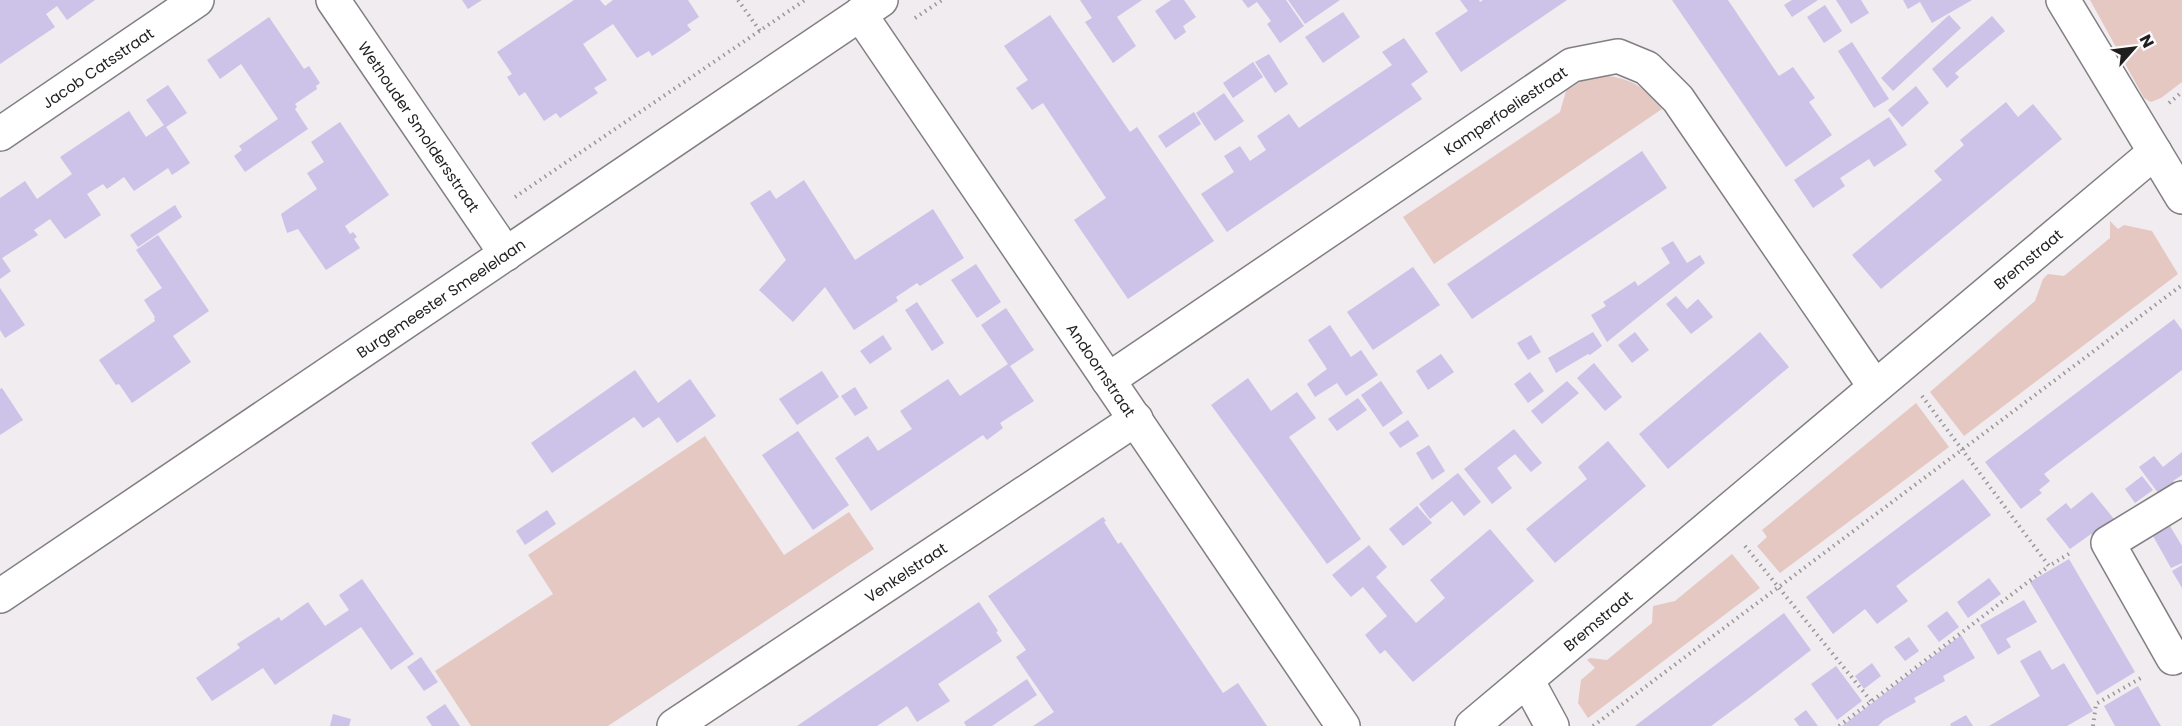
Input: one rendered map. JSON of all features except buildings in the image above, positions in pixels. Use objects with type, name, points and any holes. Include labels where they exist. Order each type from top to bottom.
[{"type":"street","name":"Jacob Catsstraat","points":[[0,134],[197,0]]},
{"type":"street","name":"Wethouder Smoldersstraat","points":[[333,0],[506,254]]},
{"type":"street","points":[[2063,0],[2182,197]]},
{"type":"street","name":"Burgemeester Smeelelaan","points":[[0,596],[871,7]]},
{"type":"street","name":"Andoornstraat","points":[[871,7],[1108,380],[1342,726]]},
{"type":"street","name":"Kamperfoeliestraat","points":[[1108,380],[1572,65],[1618,56],[1647,68],[1678,99],[1875,387]]},
{"type":"street","name":"Bremstraat","points":[[1472,726],[2155,152]]},
{"type":"street","name":"Venkelstraat","points":[[674,726],[1136,419]]},
{"type":"street","points":[[2173,658],[2108,543],[2182,498]]},
{"type":"street","points":[[1527,680],[1552,726]]},
{"type":"path","points":[[738,0],[760,31]]},
{"type":"path","points":[[482,219],[805,0]]},
{"type":"path","points":[[1593,726],[2182,285]]},
{"type":"path","points":[[1899,366],[2049,566]]},
{"type":"path","points":[[1721,516],[1871,701]]},
{"type":"path","points":[[1839,726],[2049,566],[2070,553],[2108,543]]},
{"type":"path","points":[[2093,726],[2096,704],[2173,658]]},
{"type":"shaded area","points":[[2090,0],[2182,0],[2182,82],[2161,98],[2151,102],[2144,98]]},
{"type":"shaded area","points":[[1609,76],[1639,86],[1662,109],[1434,264],[1403,217],[1560,112],[1566,91],[1586,78]]},
{"type":"shaded area","points":[[2110,221],[2118,229],[2124,225],[2152,231],[2178,274],[1964,436],[1930,392],[2035,301],[2043,279],[2048,274],[2064,276],[2110,238]]},
{"type":"shaded area","points":[[1916,403],[1949,447],[1780,573],[1757,546],[1767,537],[1762,530]]},
{"type":"shaded area","points":[[705,436],[784,555],[849,512],[874,549],[608,726],[471,726],[435,671],[553,594],[528,555]]},
{"type":"shaded area","points":[[1732,554],[1760,588],[1588,718],[1578,703],[1581,680],[1595,668],[1587,660],[1590,658],[1607,660],[1652,623],[1653,606],[1675,601]]}]
